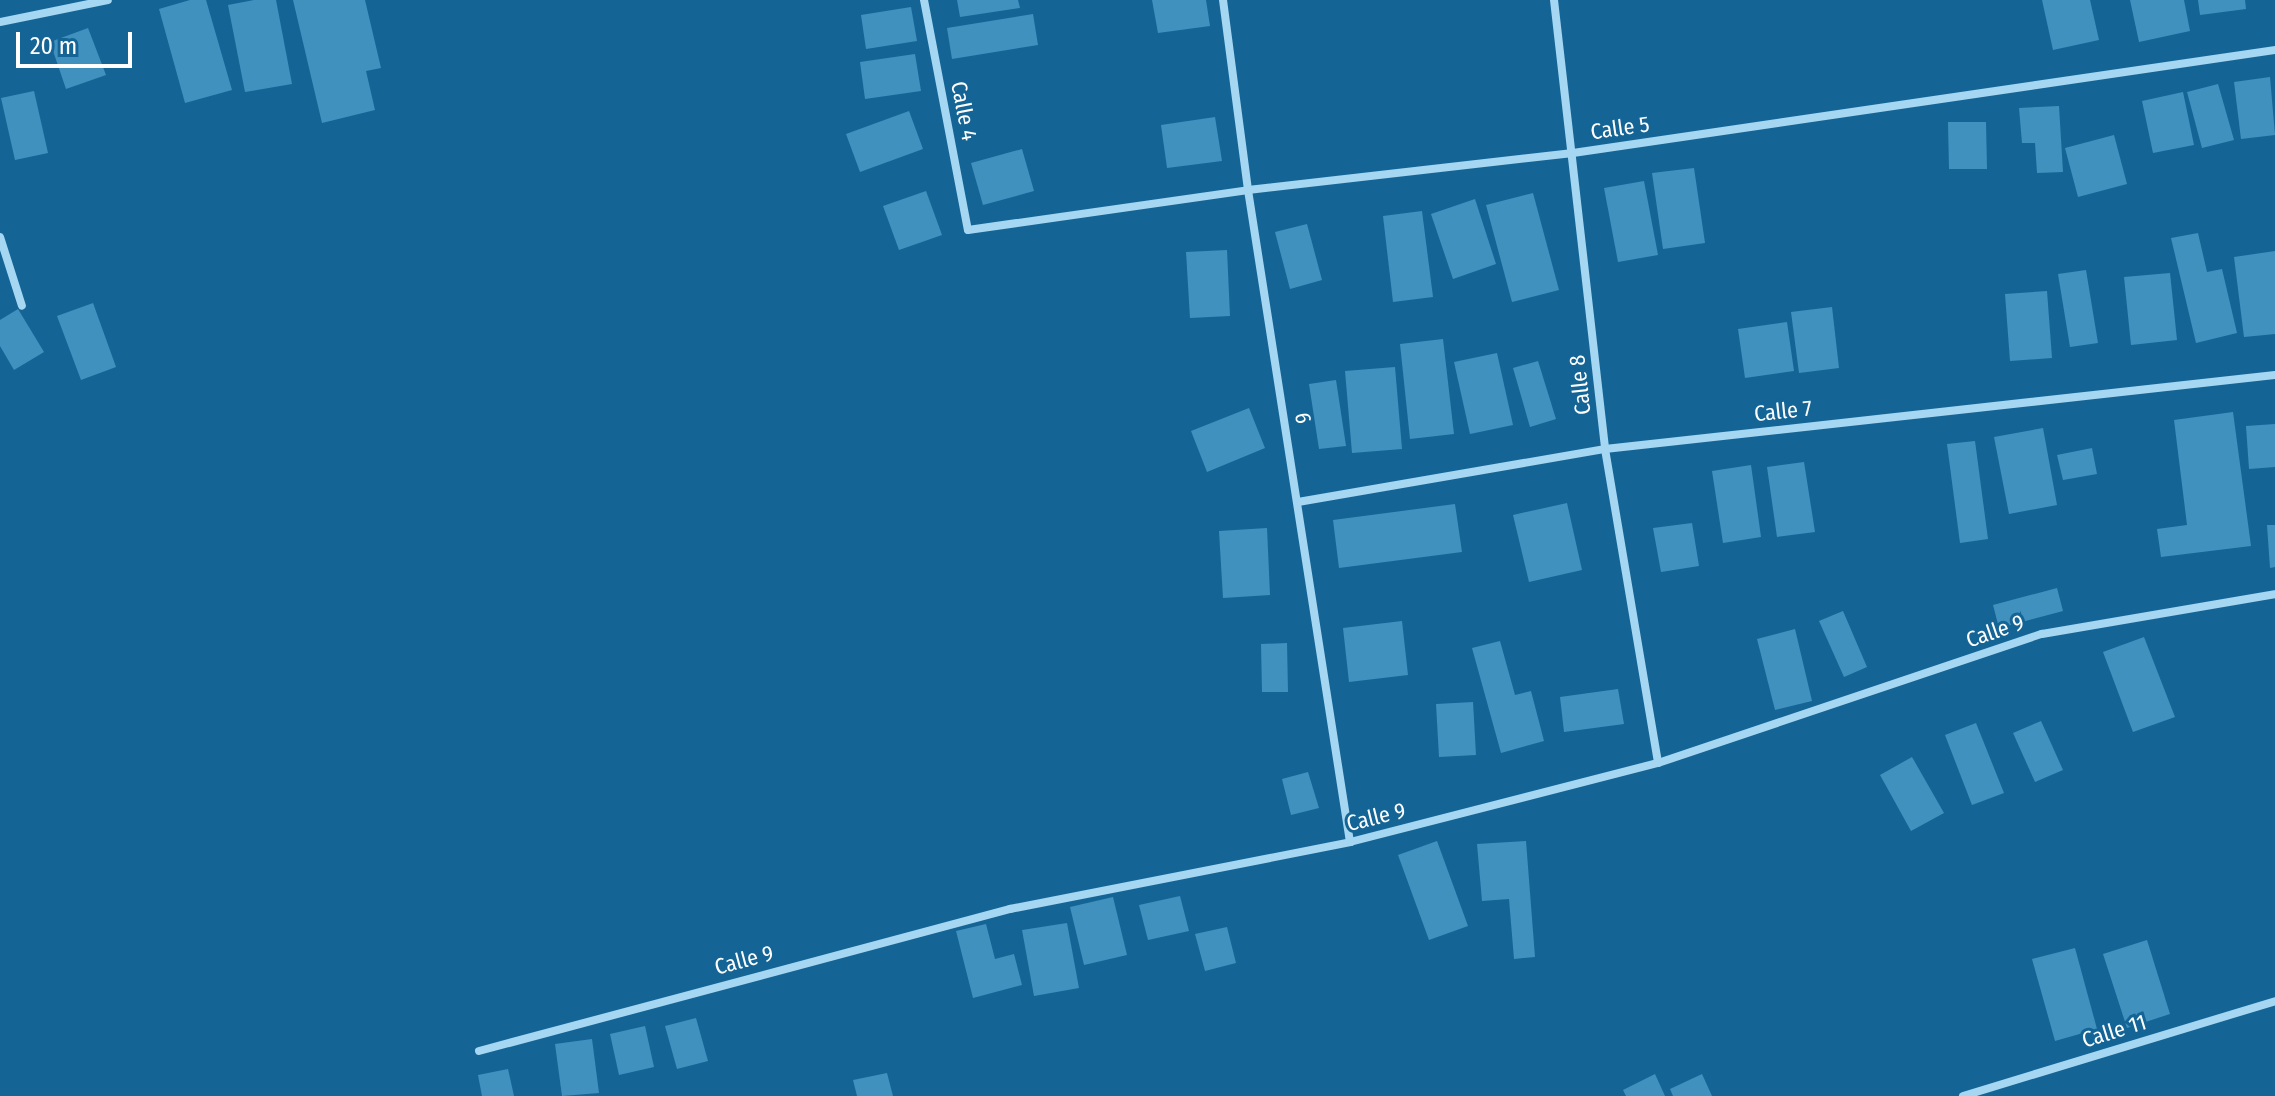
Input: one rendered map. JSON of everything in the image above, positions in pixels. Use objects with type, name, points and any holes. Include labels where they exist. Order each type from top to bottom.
[{"type":"street","points":[[0,22],[108,0]]},
{"type":"street","name":"Calle 4","points":[[924,0],[968,230]]},
{"type":"street","name":"6","points":[[1223,0],[1248,190],[1350,842]]},
{"type":"street","name":"Calle 8","points":[[1554,0],[1605,449],[1658,763]]},
{"type":"street","name":"Calle 5","points":[[968,230],[1248,190],[1573,153],[2275,50]]},
{"type":"street","points":[[0,237],[22,306]]},
{"type":"street","name":"Calle 7","points":[[1298,502],[1605,449],[2275,375]]},
{"type":"street","name":"Calle 9","points":[[479,1051],[1010,909],[1350,842],[1658,763],[2042,634],[2275,594]]},
{"type":"street","name":"Calle 11","points":[[1963,1096],[2275,1001]]},
{"type":"building","points":[[190,0],[206,0],[232,90],[185,103],[159,9]]},
{"type":"building","points":[[276,0],[292,84],[245,92],[228,5]]},
{"type":"building","points":[[293,0],[365,0],[381,68],[366,71],[375,110],[322,123]]},
{"type":"building","points":[[957,0],[1018,0],[1020,8],[960,17]]},
{"type":"building","points":[[1152,0],[1206,0],[1210,26],[1158,33]]},
{"type":"building","points":[[2042,0],[2090,0],[2099,40],[2053,50]]},
{"type":"building","points":[[2130,0],[2184,0],[2190,31],[2139,42]]},
{"type":"building","points":[[2198,0],[2245,0],[2246,9],[2200,15]]},
{"type":"building","points":[[911,7],[917,41],[866,49],[861,15]]},
{"type":"building","points":[[1033,14],[1038,45],[952,59],[947,28]]},
{"type":"building","points":[[88,28],[106,75],[66,89],[50,42]]},
{"type":"building","points":[[915,54],[921,91],[865,99],[860,62]]},
{"type":"building","points":[[2270,77],[2275,135],[2241,139],[2234,82]]},
{"type":"building","points":[[2218,84],[2234,140],[2202,148],[2187,92]]},
{"type":"building","points":[[34,91],[48,153],[15,160],[1,98]]},
{"type":"building","points":[[2183,92],[2194,145],[2153,153],[2142,101]]},
{"type":"building","points":[[2059,106],[2063,172],[2037,173],[2035,143],[2022,143],[2019,108]]},
{"type":"building","points":[[909,111],[923,149],[860,172],[846,134]]},
{"type":"building","points":[[1215,117],[1222,161],[1167,168],[1161,125]]},
{"type":"building","points":[[1948,122],[1986,122],[1987,169],[1949,169]]},
{"type":"building","points":[[2114,135],[2127,184],[2078,197],[2065,148]]},
{"type":"building","points":[[1022,149],[1034,191],[983,205],[971,163]]},
{"type":"building","points":[[1694,168],[1705,243],[1663,249],[1652,173]]},
{"type":"building","points":[[1644,181],[1658,255],[1618,262],[1604,188]]},
{"type":"building","points":[[926,191],[942,235],[899,250],[883,206]]},
{"type":"building","points":[[1533,193],[1559,290],[1512,302],[1486,205]]},
{"type":"building","points":[[1475,199],[1496,264],[1453,279],[1431,214]]},
{"type":"building","points":[[1422,211],[1433,297],[1393,302],[1383,216]]},
{"type":"building","points":[[1307,224],[1322,280],[1290,289],[1275,232]]},
{"type":"building","points":[[2198,233],[2207,272],[2222,269],[2237,333],[2196,343],[2171,238]]},
{"type":"building","points":[[1227,250],[1230,316],[1190,318],[1186,252]]},
{"type":"building","points":[[2275,251],[2275,334],[2244,337],[2234,257]]},
{"type":"building","points":[[2086,270],[2098,343],[2070,347],[2058,274]]},
{"type":"building","points":[[2170,273],[2177,340],[2131,345],[2124,277]]},
{"type":"building","points":[[2047,291],[2052,358],[2010,361],[2005,294]]},
{"type":"building","points":[[93,303],[116,367],[81,380],[57,316]]},
{"type":"building","points":[[1832,307],[1839,368],[1799,373],[1791,312]]},
{"type":"building","points":[[18,309],[44,352],[14,370],[0,346],[0,320]]},
{"type":"building","points":[[1787,322],[1794,371],[1745,378],[1738,329]]},
{"type":"building","points":[[1443,339],[1454,434],[1410,439],[1400,344]]},
{"type":"building","points":[[1497,353],[1513,425],[1470,434],[1454,362]]},
{"type":"building","points":[[1538,361],[1556,419],[1530,427],[1513,368]]},
{"type":"building","points":[[1395,367],[1402,449],[1352,453],[1345,371]]},
{"type":"building","points":[[1336,380],[1346,446],[1319,449],[1309,384]]},
{"type":"building","points":[[1249,408],[1265,448],[1207,472],[1191,431]]},
{"type":"building","points":[[2233,412],[2251,546],[2161,557],[2157,529],[2187,525],[2174,420]]},
{"type":"building","points":[[2275,424],[2275,467],[2249,469],[2246,426]]},
{"type":"building","points":[[2043,428],[2057,505],[2009,514],[1994,437]]},
{"type":"building","points":[[1975,441],[1988,539],[1960,543],[1947,444]]},
{"type":"building","points":[[2092,448],[2097,474],[2063,480],[2057,455]]},
{"type":"building","points":[[1804,462],[1815,532],[1777,537],[1767,467]]},
{"type":"building","points":[[1751,465],[1761,537],[1723,543],[1712,471]]},
{"type":"building","points":[[1567,503],[1582,570],[1529,582],[1513,515]]},
{"type":"building","points":[[1455,504],[1462,552],[1339,568],[1333,520]]},
{"type":"building","points":[[1692,523],[1699,566],[1661,572],[1653,528]]},
{"type":"building","points":[[2267,525],[2275,525],[2275,567],[2270,568]]},
{"type":"building","points":[[1267,528],[1270,595],[1223,598],[1219,531]]},
{"type":"building","points":[[2057,588],[2063,611],[1999,628],[1993,605]]},
{"type":"building","points":[[1843,611],[1867,667],[1844,677],[1819,621]]},
{"type":"building","points":[[1402,621],[1408,675],[1349,682],[1343,628]]},
{"type":"building","points":[[1795,629],[1812,701],[1775,710],[1757,639]]},
{"type":"building","points":[[2144,637],[2175,717],[2133,732],[2103,652]]},
{"type":"building","points":[[1500,641],[1515,695],[1531,691],[1544,741],[1501,753],[1472,648]]},
{"type":"building","points":[[1287,643],[1288,692],[1262,692],[1261,644]]},
{"type":"building","points":[[1618,689],[1624,724],[1564,732],[1560,697]]},
{"type":"building","points":[[1473,702],[1476,755],[1439,757],[1436,704]]},
{"type":"building","points":[[2041,721],[2063,770],[2035,782],[2013,733]]},
{"type":"building","points":[[1976,723],[2004,793],[1972,805],[1945,735]]},
{"type":"building","points":[[1912,757],[1944,813],[1911,831],[1880,775]]},
{"type":"building","points":[[1308,772],[1319,808],[1291,815],[1282,779]]},
{"type":"building","points":[[1437,841],[1468,926],[1429,940],[1398,855]]},
{"type":"building","points":[[1526,841],[1535,957],[1514,959],[1509,899],[1482,901],[1477,844]]},
{"type":"building","points":[[1180,896],[1189,931],[1148,940],[1139,905]]},
{"type":"building","points":[[1113,897],[1127,955],[1084,965],[1070,907]]},
{"type":"building","points":[[1067,923],[1079,988],[1034,996],[1022,930]]},
{"type":"building","points":[[986,924],[995,959],[1014,954],[1022,985],[973,998],[956,931]]},
{"type":"building","points":[[1227,927],[1236,963],[1205,971],[1195,934]]},
{"type":"building","points":[[2147,940],[2170,1014],[2127,1028],[2103,954]]},
{"type":"building","points":[[2075,948],[2097,1029],[2055,1041],[2032,959]]},
{"type":"building","points":[[696,1018],[708,1061],[677,1069],[665,1026]]},
{"type":"building","points":[[645,1026],[654,1067],[619,1075],[610,1034]]},
{"type":"building","points":[[592,1039],[599,1093],[562,1096],[555,1044]]},
{"type":"building","points":[[508,1069],[514,1096],[482,1096],[478,1075]]},
{"type":"building","points":[[887,1073],[893,1096],[857,1096],[853,1080]]},
{"type":"building","points":[[1655,1074],[1665,1096],[1626,1096],[1623,1090]]},
{"type":"building","points":[[1702,1074],[1712,1096],[1673,1096],[1670,1089]]}]
